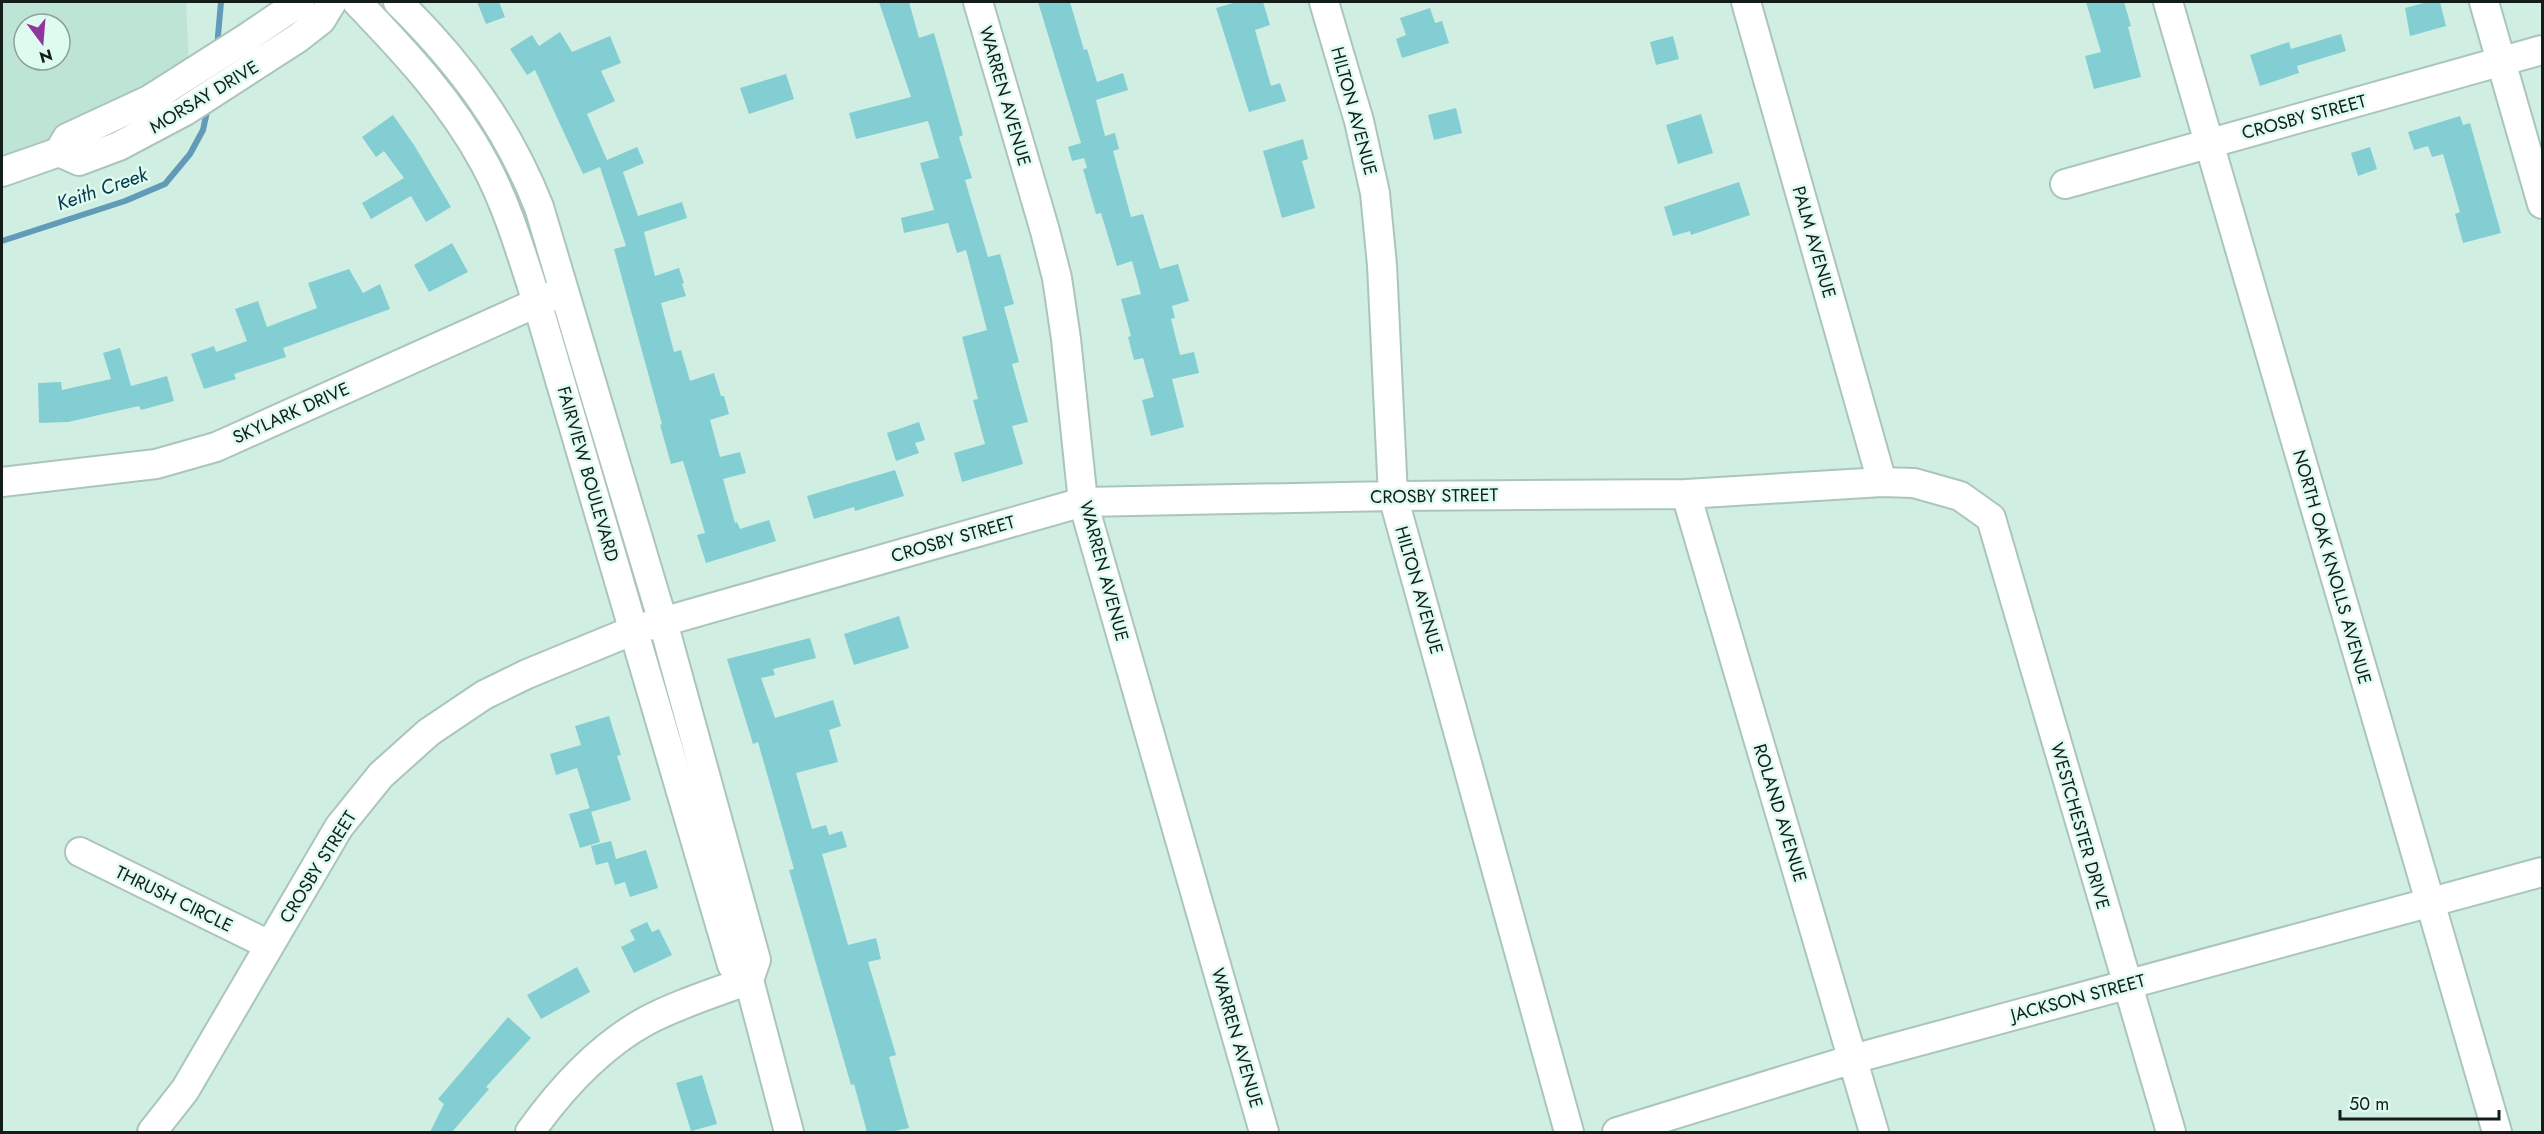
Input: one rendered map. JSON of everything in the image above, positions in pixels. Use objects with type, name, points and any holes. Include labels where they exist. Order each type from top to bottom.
[{"type":"street","points":[[245,39],[269,2]]},
{"type":"street","name":"MORSAY DRIVE","points":[[60,152],[67,138],[134,107],[179,81],[300,2]]},
{"type":"street","name":"MORSAY DRIVE","points":[[2,172],[60,152],[79,160],[119,146],[185,111],[253,69],[321,20],[332,2]]},
{"type":"street","name":"FAIRVIEW BOULEVARD","points":[[357,2],[435,87],[486,165],[507,213],[537,302],[732,965],[749,980],[789,1132]]},
{"type":"street","name":"FAIRVIEW BOULEVARD","points":[[398,2],[453,60],[492,113],[530,184],[566,291],[663,622],[756,960],[749,980]]},
{"type":"street","name":"WARREN AVENUE","points":[[978,2],[1046,231],[1057,278],[1066,339],[1083,502],[1264,1132]]},
{"type":"street","name":"HILTON AVENUE","points":[[1324,2],[1359,121],[1375,193],[1382,264],[1393,496],[1569,1132]]},
{"type":"street","name":"PALM AVENUE","points":[[1746,2],[1882,482]]},
{"type":"street","name":"NORTH OAK KNOLLS AVENUE","points":[[2168,2],[2497,1132]]},
{"type":"street","points":[[2484,2],[2542,204]]},
{"type":"street","name":"CROSBY STREET","points":[[2065,184],[2542,50]]},
{"type":"street","name":"SKYLARK DRIVE","points":[[2,482],[156,464],[216,447],[566,291]]},
{"type":"street","name":"CROSBY STREET","points":[[152,1132],[185,1090],[339,827],[381,775],[429,732],[484,695],[527,674],[634,630],[1083,502],[1393,496],[1686,494],[1882,482],[1914,483],[1960,496],[1990,518]]},
{"type":"street","name":"ROLAND AVENUE","points":[[1686,494],[1874,1132]]},
{"type":"street","name":"WESTCHESTER DRIVE","points":[[1990,518],[2170,1132]]},
{"type":"street","name":"THRUSH CIRCLE","points":[[80,852],[269,945]]},
{"type":"street","name":"JACKSON STREET","points":[[1617,1132],[1853,1059],[2542,872]]},
{"type":"street","points":[[530,1132],[560,1093],[624,1035],[645,1021],[676,1007],[749,980]]},
{"type":"shaded area","points":[[2,2],[186,2],[189,65],[86,123],[21,154],[2,160]]},
{"type":"building","points":[[477,2],[499,2],[505,17],[486,24]]},
{"type":"building","points":[[879,2],[909,2],[919,38],[934,33],[963,135],[959,137],[972,178],[965,180],[988,257],[1000,254],[1014,304],[1004,307],[1019,362],[1012,364],[1028,422],[1012,426],[1023,464],[962,482],[954,453],[985,444],[973,400],[978,399],[962,337],[987,330],[966,250],[957,253],[948,223],[904,233],[901,218],[934,210],[920,163],[939,158],[928,121],[856,139],[849,113],[911,97]]},
{"type":"building","points":[[1038,2],[1070,2],[1084,50],[1087,49],[1097,82],[1123,73],[1128,90],[1096,100],[1105,136],[1115,133],[1119,149],[1113,151],[1131,217],[1143,214],[1160,269],[1178,264],[1189,301],[1172,306],[1175,318],[1171,319],[1180,355],[1194,352],[1199,373],[1172,379],[1184,427],[1151,436],[1142,400],[1154,397],[1143,358],[1134,360],[1128,337],[1131,336],[1121,299],[1141,294],[1132,261],[1117,266],[1101,213],[1096,214],[1083,169],[1087,168],[1084,158],[1072,161],[1068,147],[1081,143]]},
{"type":"building","points":[[1237,2],[1263,2],[1270,25],[1255,30],[1271,86],[1280,83],[1286,101],[1249,112],[1216,8]]},
{"type":"building","points":[[2086,2],[2124,2],[2141,77],[2094,89],[2085,56],[2101,52]]},
{"type":"building","points":[[2428,2],[2440,2],[2446,26],[2410,36],[2405,8]]},
{"type":"building","points":[[1430,8],[1435,23],[1442,21],[1449,43],[1402,58],[1396,39],[1406,35],[1400,18]]},
{"type":"building","points":[[560,32],[572,52],[610,36],[621,63],[601,71],[615,101],[587,114],[607,160],[637,147],[644,163],[623,172],[638,216],[682,202],[687,218],[644,232],[655,276],[679,268],[684,283],[682,284],[686,296],[661,303],[674,352],[681,350],[690,381],[714,373],[721,396],[724,396],[729,414],[710,420],[720,457],[740,452],[746,473],[723,479],[735,523],[737,522],[740,529],[769,520],[776,541],[706,563],[697,535],[705,533],[683,461],[671,464],[660,425],[662,424],[614,249],[626,246],[600,167],[583,174],[535,70],[527,75],[510,49],[532,35],[539,46]]},
{"type":"building","points":[[2341,34],[2346,51],[2297,66],[2299,73],[2260,86],[2250,55],[2289,42],[2291,49]]},
{"type":"building","points":[[1673,36],[1679,59],[1656,65],[1650,42]]},
{"type":"building","points":[[786,74],[794,99],[749,114],[740,88]]},
{"type":"building","points":[[1456,108],[1462,133],[1434,140],[1428,115]]},
{"type":"building","points":[[1701,114],[1713,153],[1678,164],[1666,125]]},
{"type":"building","points":[[393,115],[451,207],[426,222],[411,196],[371,219],[362,203],[404,178],[384,151],[376,157],[362,137]]},
{"type":"building","points":[[2460,116],[2463,125],[2470,123],[2501,233],[2463,243],[2455,214],[2460,212],[2443,154],[2432,157],[2428,146],[2414,150],[2408,132]]},
{"type":"building","points":[[1303,139],[1308,159],[1302,161],[1315,208],[1282,218],[1263,151]]},
{"type":"building","points":[[2370,147],[2377,169],[2358,176],[2351,153]]},
{"type":"building","points":[[1739,182],[1750,215],[1691,235],[1690,231],[1673,236],[1664,207]]},
{"type":"building","points":[[452,243],[468,272],[429,292],[414,265]]},
{"type":"building","points":[[349,269],[363,293],[380,284],[390,309],[283,348],[286,357],[234,374],[236,379],[204,389],[191,354],[214,346],[216,352],[247,341],[235,309],[258,301],[267,327],[317,308],[308,283]]},
{"type":"building","points":[[120,348],[131,386],[167,376],[174,401],[141,410],[139,406],[68,422],[39,423],[38,383],[61,382],[62,390],[111,379],[103,353]]},
{"type":"building","points":[[919,422],[925,440],[915,443],[919,453],[896,461],[887,433]]},
{"type":"building","points":[[895,470],[904,496],[855,511],[854,507],[814,519],[807,496]]},
{"type":"building","points":[[899,616],[909,648],[854,665],[844,634]]},
{"type":"building","points":[[810,638],[816,658],[773,669],[775,675],[761,678],[775,718],[833,700],[841,726],[829,730],[838,762],[796,773],[812,829],[826,825],[829,835],[842,831],[847,847],[822,854],[848,945],[876,938],[881,959],[868,962],[896,1055],[889,1057],[909,1128],[890,1132],[867,1132],[854,1084],[851,1085],[789,870],[794,869],[758,742],[753,744],[727,659]]},
{"type":"building","points":[[609,716],[621,755],[617,756],[631,800],[591,812],[577,768],[556,775],[550,754],[581,745],[575,726]]},
{"type":"building","points":[[590,808],[600,842],[580,848],[569,814]]},
{"type":"building","points":[[611,841],[616,859],[646,850],[658,888],[630,897],[625,882],[615,885],[608,862],[596,865],[591,846]]},
{"type":"building","points":[[647,922],[652,932],[659,929],[672,955],[634,973],[621,947],[635,940],[630,930]]},
{"type":"building","points":[[577,967],[590,992],[541,1019],[527,995]]},
{"type":"building","points":[[508,1017],[531,1038],[486,1087],[489,1089],[452,1132],[430,1132],[444,1104],[438,1099]]},
{"type":"building","points":[[702,1075],[717,1124],[691,1131],[676,1083]]},
{"type":"waterway","name":"Keith Creek","points":[[217,47],[221,2]]},
{"type":"waterway","name":"Keith Creek","points":[[2,241],[125,201],[165,184],[190,154],[203,130],[208,107]]}]
